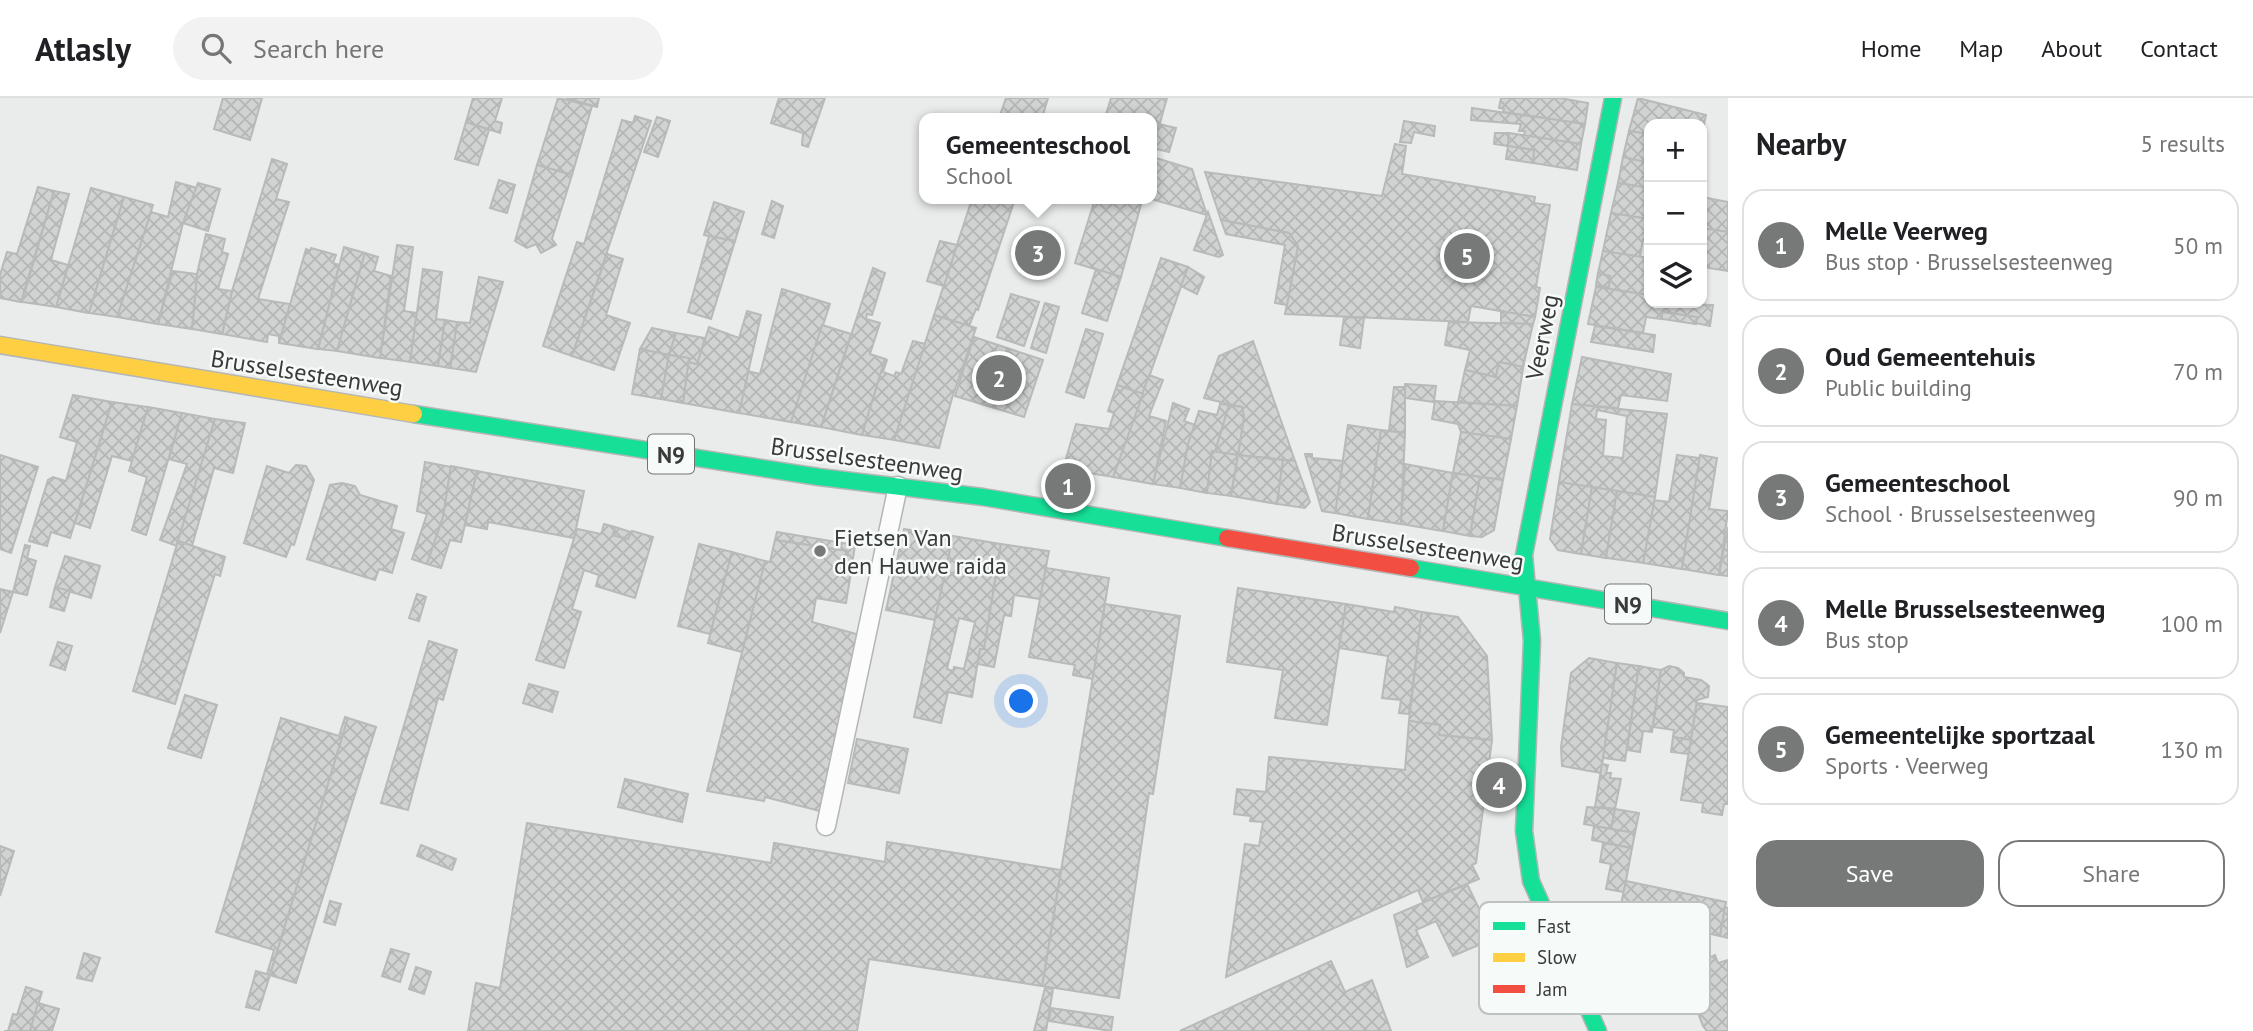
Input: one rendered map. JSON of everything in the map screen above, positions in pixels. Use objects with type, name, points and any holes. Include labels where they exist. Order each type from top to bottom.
[{"type":"main road","name":"Veerweg","points":[[1540,902],[1531,881],[1524,831],[1532,641],[1524,555],[1526,533],[1613,98]]},
{"type":"main road","name":"Brusselsesteenweg","points":[[0,345],[346,403],[983,497],[1392,567],[1527,585],[1728,621]]},
{"type":"main road","name":"Veerweg","points":[[1590,1014],[1598,1031]]},
{"type":"lane","points":[[826,826],[898,486]]},
{"type":"building","points":[[223,98],[262,98],[250,140],[214,129]]},
{"type":"building","points":[[473,98],[502,98],[495,121],[502,123],[500,133],[466,122]]},
{"type":"building","points":[[558,98],[592,106],[572,175],[537,165]]},
{"type":"building","points":[[566,98],[599,98],[597,107]]},
{"type":"building","points":[[779,98],[825,98],[808,147],[802,145],[803,133],[771,123]]},
{"type":"building","points":[[1006,98],[1048,98],[1044,113],[1001,113]]},
{"type":"building","points":[[1111,98],[1167,98],[1157,133],[1157,113],[1106,113]]},
{"type":"building","points":[[1501,98],[1560,98],[1588,103],[1585,124],[1503,112],[1504,109],[1499,108]]},
{"type":"building","points":[[1638,98],[1706,115],[1705,119],[1644,119],[1644,133],[1629,131]]},
{"type":"building","points":[[1472,108],[1585,124],[1581,144],[1524,136],[1525,131],[1519,131],[1521,124],[1471,120]]},
{"type":"building","points":[[635,116],[651,121],[572,356],[543,346],[577,242],[584,244],[622,120],[633,123]]},
{"type":"building","points":[[657,117],[670,121],[658,157],[644,152]]},
{"type":"building","points":[[1404,121],[1435,126],[1434,136],[1414,132],[1411,143],[1400,142]]},
{"type":"building","points":[[466,122],[489,130],[478,165],[455,159]]},
{"type":"building","points":[[1159,124],[1176,128],[1169,152],[1157,149]]},
{"type":"building","points":[[1629,131],[1644,133],[1644,162],[1623,157]]},
{"type":"building","points":[[1495,133],[1509,133],[1508,146],[1494,144]]},
{"type":"building","points":[[1509,133],[1581,144],[1577,170],[1533,163],[1534,150],[1508,146]]},
{"type":"building","points":[[1395,144],[1406,146],[1402,174],[1535,197],[1534,203],[1550,205],[1536,287],[1540,288],[1535,317],[1471,306],[1468,322],[1285,314],[1298,246],[1289,233],[1221,220],[1205,172],[1382,196]]},
{"type":"building","points":[[1508,146],[1534,150],[1533,163],[1506,159]]},
{"type":"building","points":[[1623,157],[1644,162],[1644,187],[1618,183]]},
{"type":"building","points":[[1157,158],[1192,169],[1207,215],[1157,201]]},
{"type":"building","points":[[272,159],[287,164],[276,199],[289,202],[258,299],[290,304],[279,343],[279,336],[268,334],[267,342],[222,334],[232,291]]},
{"type":"building","points":[[537,165],[572,175],[552,239],[556,245],[541,253],[536,244],[527,248],[515,241]]},
{"type":"building","points":[[499,180],[515,185],[507,213],[490,208]]},
{"type":"building","points":[[176,182],[197,188],[183,223],[158,324],[117,317],[151,212],[168,217]]},
{"type":"building","points":[[198,183],[220,189],[208,231],[183,223]]},
{"type":"building","points":[[1618,183],[1644,187],[1644,218],[1611,213]]},
{"type":"building","points":[[38,187],[54,191],[21,302],[0,298],[0,275],[7,252],[17,254]]},
{"type":"building","points":[[91,188],[124,197],[89,313],[56,307]]},
{"type":"building","points":[[54,191],[69,194],[51,260],[68,265],[56,307],[22,302]]},
{"type":"building","points":[[124,197],[153,205],[117,317],[89,313]]},
{"type":"building","points":[[1707,198],[1728,202],[1728,232],[1707,229]]},
{"type":"building","points":[[772,201],[783,206],[774,238],[762,234]]},
{"type":"building","points":[[714,202],[744,212],[735,241],[704,235]]},
{"type":"building","points":[[970,204],[1013,204],[978,310],[976,309],[969,326],[934,315]]},
{"type":"building","points":[[1093,204],[1141,204],[1121,277],[1075,263]]},
{"type":"building","points":[[1208,212],[1223,255],[1219,257],[1194,250]]},
{"type":"building","points":[[1611,213],[1644,218],[1644,239],[1640,257],[1603,251]]},
{"type":"building","points":[[1221,220],[1289,233],[1298,246],[1287,305],[1275,303],[1285,245],[1226,234]]},
{"type":"building","points":[[1707,229],[1728,232],[1728,271],[1707,268]]},
{"type":"building","points":[[206,234],[225,239],[222,252],[228,254],[218,289],[232,291],[222,334],[192,329],[197,274]]},
{"type":"building","points":[[709,236],[735,241],[711,319],[688,312]]},
{"type":"building","points":[[940,241],[957,245],[944,286],[927,281]]},
{"type":"building","points":[[397,245],[413,247],[404,311],[417,313],[410,362],[380,358]]},
{"type":"building","points":[[344,247],[365,253],[337,351],[318,349]]},
{"type":"building","points":[[311,248],[336,255],[333,263],[339,265],[318,349],[279,343],[306,249],[310,251]]},
{"type":"building","points":[[1603,251],[1644,257],[1644,294],[1596,287],[1609,287],[1610,276],[1598,273]]},
{"type":"building","points":[[365,253],[378,257],[374,271],[391,276],[380,358],[337,351]]},
{"type":"building","points":[[607,254],[623,259],[606,315],[630,323],[614,370],[572,356]]},
{"type":"building","points":[[1161,258],[1188,267],[1143,394],[1117,385]]},
{"type":"building","points":[[1188,267],[1204,277],[1197,294],[1181,286]]},
{"type":"building","points":[[873,268],[885,273],[872,315],[867,314],[866,319],[880,323],[870,354],[885,359],[862,435],[821,427]]},
{"type":"building","points":[[423,269],[442,272],[436,319],[445,320],[438,366],[410,362]]},
{"type":"building","points":[[1096,269],[1121,277],[1107,321],[1082,313]]},
{"type":"building","points":[[173,271],[197,274],[192,329],[158,324]]},
{"type":"building","points":[[1598,273],[1610,276],[1609,287],[1596,285]]},
{"type":"building","points":[[479,277],[503,282],[476,372],[450,368],[457,322],[470,323]]},
{"type":"building","points":[[1596,287],[1644,294],[1644,308],[1707,308],[1707,305],[1713,305],[1710,326],[1696,323],[1697,317],[1662,312],[1662,319],[1646,317],[1643,333],[1588,324]]},
{"type":"building","points":[[782,289],[830,304],[791,422],[739,413],[747,371],[760,374]]},
{"type":"building","points":[[1011,294],[1039,302],[1024,346],[997,337]]},
{"type":"building","points":[[1045,303],[1059,307],[1046,353],[1031,348]]},
{"type":"building","points":[[747,311],[761,315],[739,413],[683,403],[688,362],[697,364],[709,327],[739,338]]},
{"type":"building","points":[[1501,311],[1535,317],[1533,324],[1501,323]]},
{"type":"building","points":[[1662,312],[1697,317],[1696,324],[1662,319]]},
{"type":"building","points":[[934,315],[976,328],[952,398],[939,448],[894,440]]},
{"type":"building","points":[[1344,317],[1364,318],[1360,348],[1340,345]]},
{"type":"building","points":[[445,320],[457,322],[450,368],[438,366]]},
{"type":"building","points":[[1449,322],[1533,324],[1523,367],[1499,362],[1496,377],[1465,370],[1470,350],[1445,345]]},
{"type":"building","points":[[822,325],[851,334],[821,427],[791,422]]},
{"type":"building","points":[[1595,326],[1655,335],[1653,352],[1591,342]]},
{"type":"building","points":[[652,328],[676,333],[669,355],[640,349]]},
{"type":"building","points":[[1086,329],[1103,334],[1084,398],[1066,392]]},
{"type":"building","points":[[676,333],[705,338],[697,364],[688,362],[689,358],[669,355]]},
{"type":"building","points":[[974,337],[1043,360],[1024,417],[955,396]]},
{"type":"building","points":[[913,341],[925,344],[894,440],[862,435],[885,359],[887,360],[883,372],[894,376],[896,372],[901,374]]},
{"type":"building","points":[[1253,341],[1295,461],[1238,455],[1244,417],[1242,407],[1204,398],[1219,356]]},
{"type":"building","points":[[640,349],[669,355],[661,399],[632,394]]},
{"type":"building","points":[[669,355],[689,358],[683,403],[661,399]]},
{"type":"building","points":[[1525,356],[1517,406],[1458,402],[1465,370],[1496,377],[1499,362],[1523,367]]},
{"type":"building","points":[[1582,357],[1671,374],[1667,401],[1621,395],[1618,408],[1572,404]]},
{"type":"building","points":[[1149,375],[1163,380],[1149,416],[1166,421],[1153,484],[1113,477]]},
{"type":"building","points":[[1405,384],[1436,386],[1434,402],[1405,398]]},
{"type":"building","points":[[1117,385],[1143,394],[1113,477],[1063,469],[1076,424],[1109,429],[1114,413],[1108,411]]},
{"type":"building","points":[[1394,387],[1405,387],[1405,433],[1389,431]]},
{"type":"building","points":[[73,395],[112,402],[70,538],[51,532],[47,546],[29,541],[48,480],[53,477],[66,481],[77,442],[60,437]]},
{"type":"building","points":[[1435,401],[1517,406],[1511,439],[1461,432],[1458,424],[1432,419]]},
{"type":"building","points":[[112,402],[148,407],[132,461],[112,456],[90,528],[75,523]]},
{"type":"building","points":[[1173,403],[1189,409],[1184,421],[1195,425],[1180,488],[1153,484]]},
{"type":"building","points":[[1220,404],[1229,405],[1215,452],[1212,451],[1207,493],[1180,488],[1188,444],[1199,411],[1217,415]]},
{"type":"building","points":[[1572,404],[1667,414],[1655,497],[1559,482]],"holes":[[[1597,410],[1627,416],[1623,458],[1603,456],[1606,420],[1596,419]]]},
{"type":"building","points":[[1229,405],[1242,407],[1244,417],[1238,455],[1215,452]]},
{"type":"building","points":[[148,407],[182,413],[146,535],[132,530],[147,477],[129,471]]},
{"type":"building","points":[[182,413],[215,419],[177,546],[160,540],[187,464],[169,459]]},
{"type":"building","points":[[215,419],[245,423],[233,473],[214,468],[192,546],[178,541]]},
{"type":"building","points":[[1348,425],[1381,430],[1368,519],[1335,513]]},
{"type":"building","points":[[1381,430],[1405,433],[1401,524],[1368,519]]},
{"type":"building","points":[[1461,432],[1511,439],[1503,480],[1453,473]]},
{"type":"building","points":[[1212,451],[1238,455],[1231,496],[1207,493]]},
{"type":"building","points":[[1305,454],[1312,454],[1312,458],[1343,461],[1335,513],[1322,511]]},
{"type":"building","points":[[0,455],[38,467],[11,553],[0,549]]},
{"type":"building","points":[[1238,455],[1283,460],[1277,504],[1231,496]]},
{"type":"building","points":[[1677,455],[1700,458],[1682,569],[1643,563],[1654,500],[1669,502]]},
{"type":"building","points":[[1700,455],[1717,458],[1709,509],[1728,511],[1719,575],[1682,569]]},
{"type":"building","points":[[1283,460],[1295,461],[1310,502],[1305,508],[1277,504]]},
{"type":"building","points":[[425,462],[451,467],[443,517],[427,564],[412,559],[427,514],[417,511]]},
{"type":"building","points":[[1405,464],[1453,473],[1443,531],[1401,524]]},
{"type":"building","points":[[296,465],[306,466],[314,480],[294,545],[291,544],[286,557],[244,543],[267,466],[289,473]]},
{"type":"building","points":[[451,466],[477,471],[461,542],[450,540],[441,568],[427,564],[443,517]]},
{"type":"building","points":[[477,471],[584,491],[574,538],[488,522],[487,529],[465,525]]},
{"type":"building","points":[[1453,473],[1480,477],[1470,536],[1443,531]]},
{"type":"building","points":[[1480,477],[1503,480],[1494,530],[1482,537],[1470,536]]},
{"type":"building","points":[[1559,482],[1592,487],[1581,554],[1558,550],[1550,539]]},
{"type":"building","points":[[342,483],[355,486],[360,495],[397,506],[391,529],[404,533],[392,573],[379,569],[375,580],[307,559],[330,485]]},
{"type":"building","points":[[1592,487],[1617,491],[1606,558],[1581,554]]},
{"type":"building","points":[[1617,491],[1655,497],[1643,563],[1606,558]]},
{"type":"building","points":[[604,524],[615,527],[613,535],[628,539],[632,531],[653,537],[635,598],[596,586],[599,575],[584,570],[572,609],[581,612],[564,668],[536,660],[577,529],[601,534]]},
{"type":"building","points":[[615,527],[631,532],[628,539],[613,535]]},
{"type":"building","points":[[1728,527],[1728,576],[1719,575]]},
{"type":"building","points":[[904,529],[953,536],[935,620],[886,610]]},
{"type":"building","points":[[777,532],[855,545],[851,572],[844,571],[848,551],[775,540]]},
{"type":"building","points":[[953,536],[1001,544],[984,649],[980,649],[972,697],[948,692],[941,723],[914,717]],"holes":[[[959,618],[975,622],[964,669],[947,669]]]},
{"type":"building","points":[[775,540],[848,551],[844,571],[851,572],[846,603],[816,598],[812,622],[860,635],[820,811],[765,797],[764,801],[707,791],[765,561],[770,562]]},
{"type":"building","points":[[178,541],[225,557],[220,576],[215,574],[175,704],[133,691]]},
{"type":"building","points":[[699,544],[732,552],[710,634],[678,626]]},
{"type":"building","points":[[1001,544],[1049,551],[1040,599],[1014,595],[1011,616],[1004,615],[994,667],[978,664],[980,649],[984,649]]},
{"type":"building","points":[[25,545],[30,546],[27,558],[36,561],[27,595],[13,592]]},
{"type":"building","points":[[732,552],[765,561],[742,652],[708,643]]},
{"type":"building","points":[[65,556],[100,566],[91,598],[55,587]]},
{"type":"building","points":[[1046,568],[1109,578],[1093,679],[1073,675],[1075,665],[1029,657]]},
{"type":"building","points":[[55,587],[70,591],[64,611],[50,607]]},
{"type":"building","points":[[1238,588],[1346,604],[1327,725],[1275,718],[1283,670],[1227,662]]},
{"type":"building","points":[[0,589],[13,592],[0,633]]},
{"type":"building","points":[[417,594],[426,597],[419,621],[409,618]]},
{"type":"building","points":[[1105,604],[1180,616],[1153,794],[1149,793],[1119,998],[1042,986]]},
{"type":"building","points":[[1346,604],[1394,612],[1395,607],[1422,612],[1409,714],[1399,713],[1401,700],[1382,698],[1388,656],[1339,648]]},
{"type":"building","points":[[1422,612],[1458,617],[1487,656],[1492,740],[1439,735],[1440,725],[1409,721]]},
{"type":"building","points":[[429,641],[457,650],[443,700],[438,698],[408,810],[381,803]]},
{"type":"building","points":[[58,642],[72,646],[65,670],[50,665]]},
{"type":"building","points":[[1589,658],[1617,663],[1601,773],[1562,766],[1561,747],[1571,673]]},
{"type":"building","points":[[1617,663],[1639,666],[1625,761],[1603,758]]},
{"type":"building","points":[[1639,666],[1661,670],[1652,732],[1643,731],[1640,752],[1627,750]]},
{"type":"building","points":[[1669,666],[1678,668],[1684,673],[1684,677],[1701,680],[1709,686],[1708,697],[1697,700],[1691,740],[1673,737],[1674,730],[1653,727],[1661,670]]},
{"type":"building","points":[[529,684],[558,692],[552,712],[523,703]]},
{"type":"building","points":[[185,695],[217,705],[201,758],[168,748]]},
{"type":"building","points":[[1697,703],[1728,707],[1728,804],[1724,804],[1722,815],[1702,812],[1703,803],[1681,800]]},
{"type":"building","points":[[345,717],[348,718],[270,975],[267,974],[274,950],[216,932],[281,718],[339,736]]},
{"type":"building","points":[[348,718],[376,727],[296,983],[270,975]]},
{"type":"building","points":[[1409,721],[1440,725],[1439,735],[1492,740],[1476,863],[1472,865],[1479,879],[1423,902],[1418,890],[1226,977],[1245,844],[1259,846],[1263,822],[1250,821],[1251,816],[1234,814],[1237,789],[1266,792],[1269,757],[1405,770]]},
{"type":"building","points":[[1673,737],[1691,740],[1688,754],[1671,752]]},
{"type":"building","points":[[857,739],[908,749],[899,793],[848,783]]},
{"type":"building","points":[[1602,764],[1608,765],[1606,773],[1611,773],[1610,778],[1621,779],[1615,809],[1595,807]]},
{"type":"building","points":[[625,779],[688,794],[682,822],[618,807]]},
{"type":"building","points":[[1587,807],[1615,809],[1611,829],[1584,824]]},
{"type":"building","points":[[1615,809],[1639,813],[1635,833],[1611,829]]},
{"type":"building","points":[[527,823],[771,863],[774,843],[885,862],[887,842],[1061,870],[1042,986],[869,959],[857,1031],[468,1031],[476,983],[500,988]]},
{"type":"building","points":[[1594,826],[1635,833],[1632,848],[1592,840]]},
{"type":"building","points":[[1603,843],[1632,848],[1624,892],[1606,889],[1611,864],[1600,862]]},
{"type":"building","points":[[421,845],[456,859],[452,870],[417,856]]},
{"type":"building","points":[[0,846],[14,851],[0,896]]},
{"type":"building","points":[[1626,881],[1726,902],[1720,936],[1710,934],[1710,902],[1621,902]]},
{"type":"building","points":[[1467,884],[1479,909],[1479,945],[1453,956],[1436,921],[1416,930],[1428,957],[1407,967],[1394,915]]},
{"type":"building","points":[[330,901],[341,904],[335,925],[324,922]]},
{"type":"building","points":[[1725,907],[1728,908],[1728,938],[1720,936]]},
{"type":"building","points":[[391,949],[409,954],[400,982],[382,976]]},
{"type":"building","points":[[84,953],[100,958],[92,981],[77,978]]},
{"type":"building","points":[[1715,955],[1718,963],[1728,960],[1728,1031],[1707,1031],[1698,1014],[1710,1014],[1710,957]]},
{"type":"building","points":[[1331,961],[1345,992],[1372,980],[1391,1031],[1180,1031]]},
{"type":"building","points":[[416,967],[431,972],[424,994],[409,989]]},
{"type":"building","points":[[256,971],[270,975],[259,1010],[246,1007]]},
{"type":"building","points":[[26,987],[42,992],[30,1031],[8,1031],[13,1014],[17,1015]]},
{"type":"building","points":[[1045,988],[1053,989],[1046,1031],[1034,1031]]},
{"type":"building","points":[[38,1003],[59,1009],[52,1031],[30,1031]]},
{"type":"building","points":[[1051,1008],[1113,1017],[1111,1031],[1049,1021]]},
{"type":"traffic: fast","points":[[1540,902],[1531,881],[1524,831],[1532,641],[1524,555],[1613,98]]},
{"type":"traffic: fast","points":[[414,414],[819,477],[983,497],[1227,538]]},
{"type":"traffic: fast","points":[[1411,568],[1728,621]]},
{"type":"traffic: fast","points":[[1590,1014],[1598,1031]]},
{"type":"traffic: slow","points":[[0,345],[414,414]]},
{"type":"traffic: jam","points":[[1227,538],[1411,568]]},
{"type":"place","name":"Gemeenteschool","points":[[1038,253]]},
{"type":"place","name":"Gemeentelijke sportzaal","points":[[1467,256]]},
{"type":"place","name":"Oud Gemeentehuis","points":[[999,378]]},
{"type":"place","name":"Melle Veerweg","points":[[1068,486]]},
{"type":"place","name":"Fietsen Van den Hauwe raida","points":[[820,551]]},
{"type":"place","name":"Melle Brusselsesteenweg","points":[[1499,785]]}]
